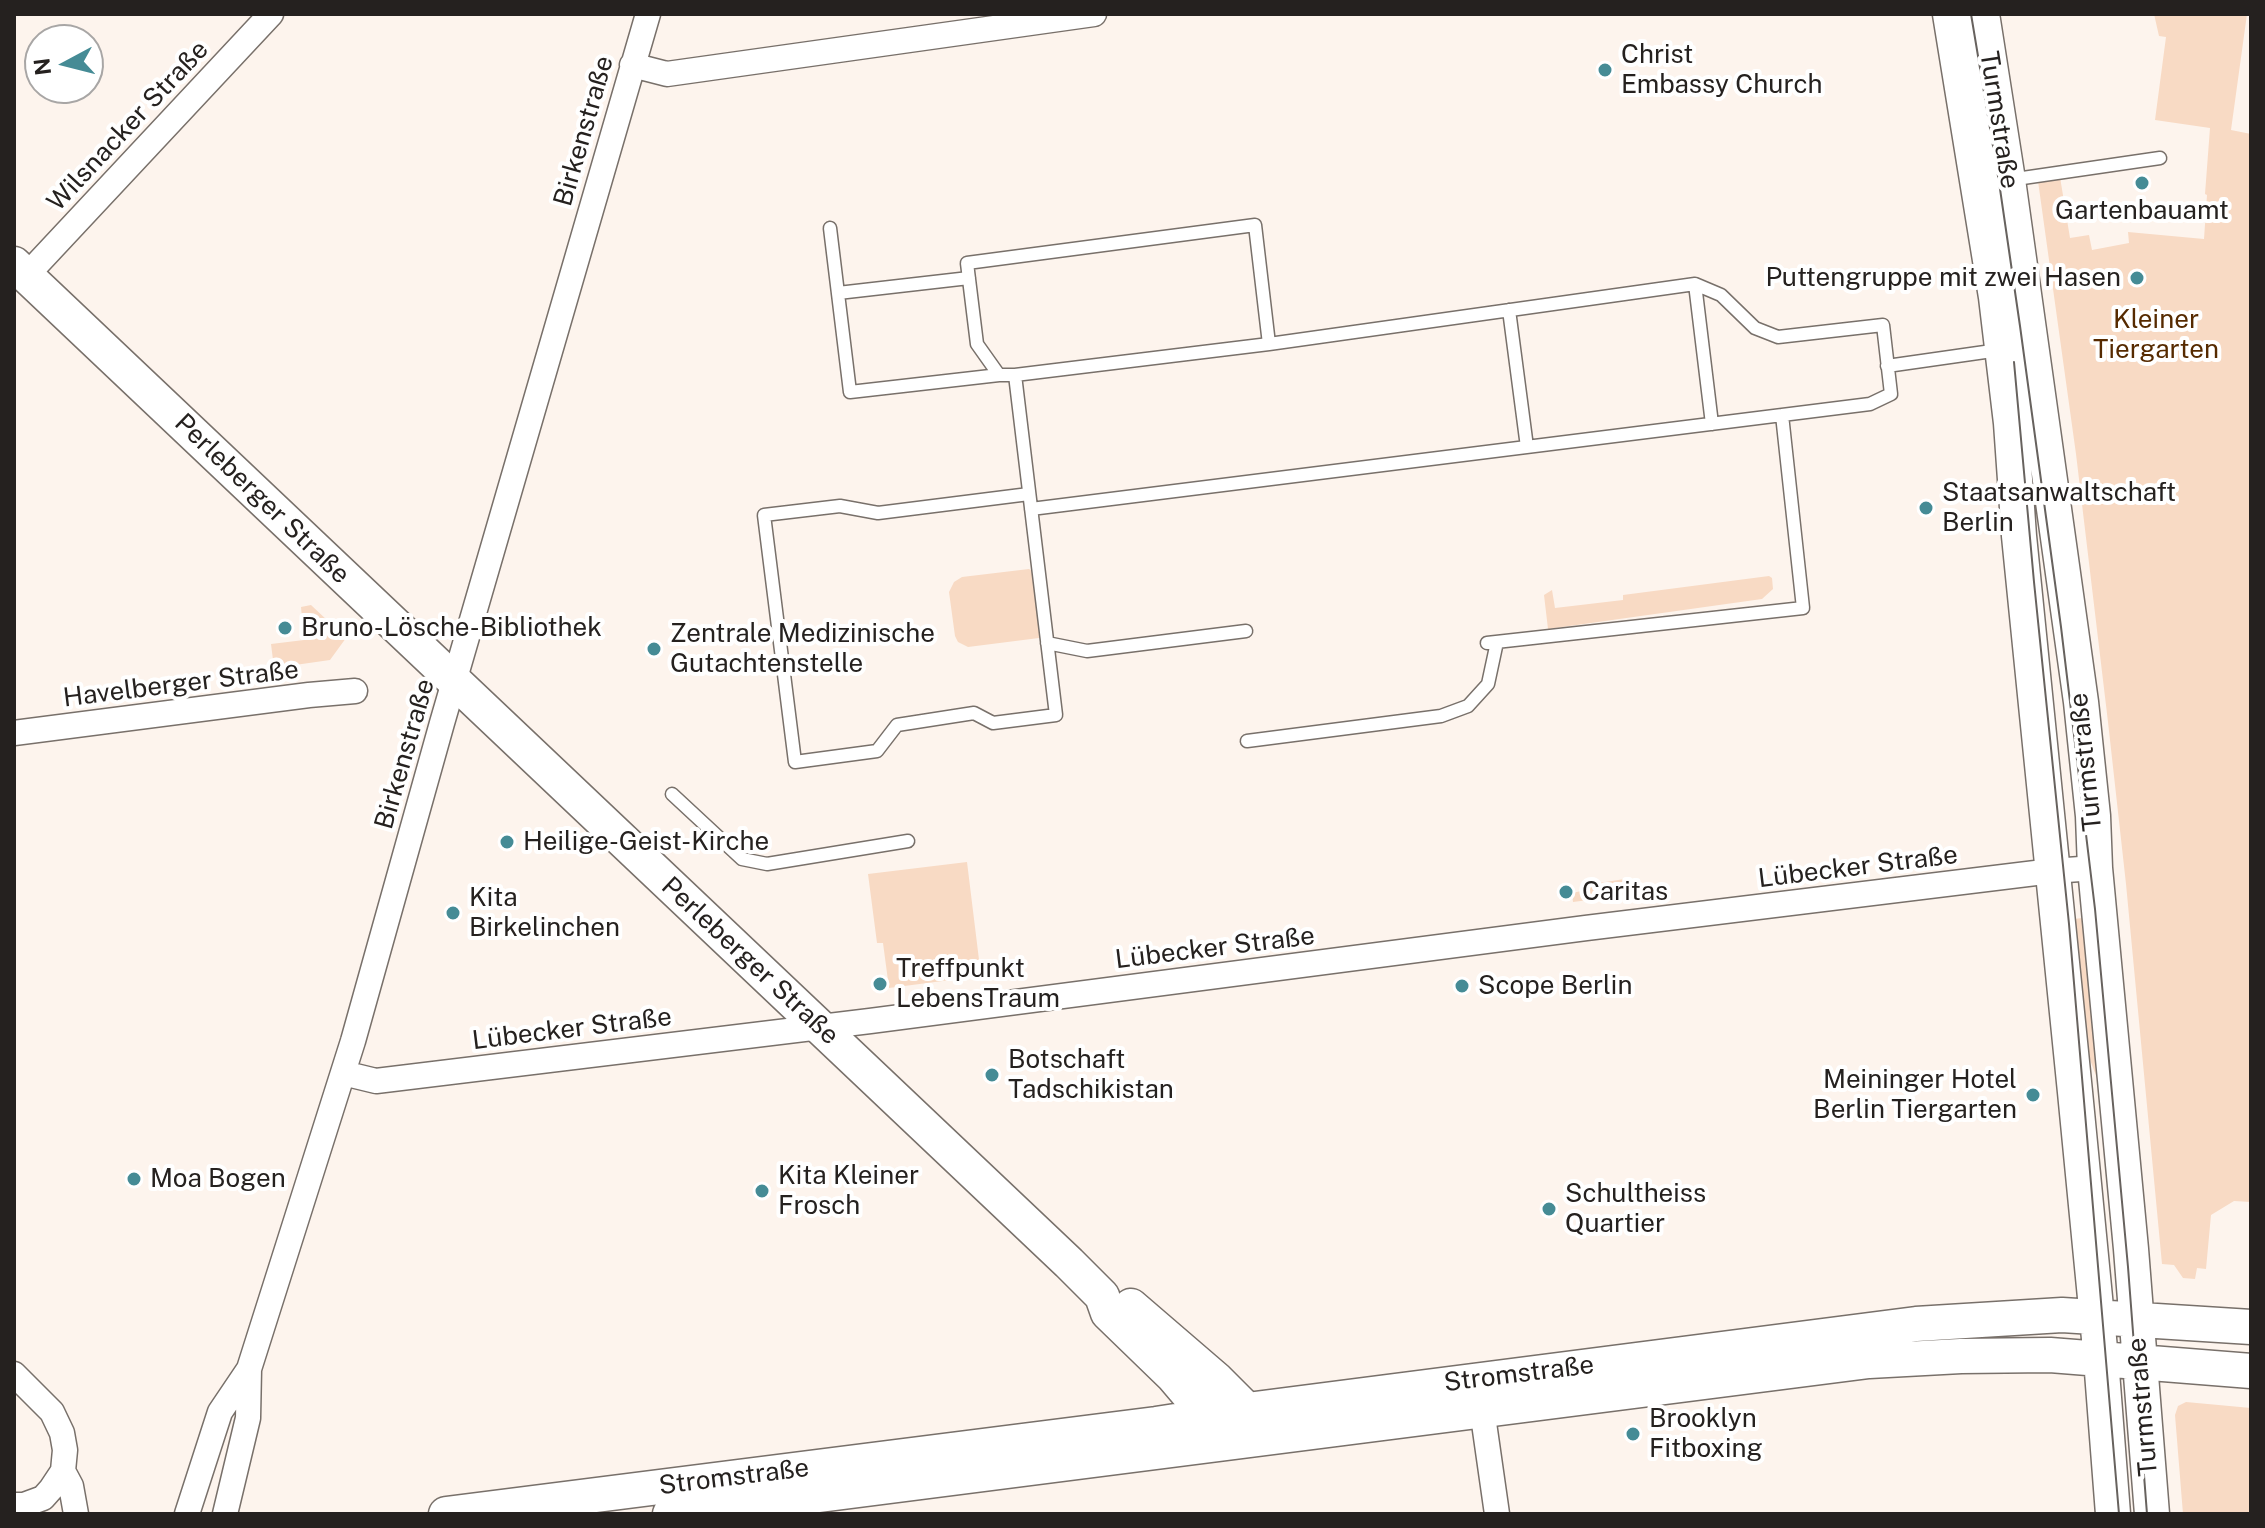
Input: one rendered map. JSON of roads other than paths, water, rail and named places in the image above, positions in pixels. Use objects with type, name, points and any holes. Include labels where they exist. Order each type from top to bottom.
[{"type":"main road","name":"Turmstraße","points":[[1950,14],[2003,350],[2101,1359],[2113,1514]]},
{"type":"main road","name":"Turmstraße","points":[[1982,14],[2079,689],[2093,816],[2152,1514]]},
{"type":"main road","name":"Perleberger Straße","points":[[20,270],[1038,1233],[1102,1296],[1108,1313],[1173,1376],[1210,1430]]},
{"type":"main road","name":"Perleberger Straße","points":[[1102,1296],[1119,1296],[1217,1380],[1249,1424]]},
{"type":"main road","name":"Stromstraße","points":[[1249,1424],[1482,1409],[1869,1361],[1939,1357],[2097,1317],[2251,1327]]},
{"type":"main road","name":"Stromstraße","points":[[670,1514],[1025,1454],[1156,1424],[1210,1430],[1916,1324],[2018,1336],[2064,1355],[2251,1371]]},
{"type":"main road","name":"Stromstraße","points":[[446,1514],[1025,1454]]},
{"type":"street","name":"Wilsnacker Straße","points":[[20,270],[271,14]]},
{"type":"street","name":"Birkenstraße","points":[[187,1514],[220,1412],[249,1369],[343,1073],[648,14]]},
{"type":"street","points":[[632,65],[667,74],[1094,14]]},
{"type":"street","name":"Havelberger Straße","points":[[14,733],[355,691]]},
{"type":"street","name":"Lübecker Straße","points":[[343,1073],[376,1081],[1586,928],[2095,868]]},
{"type":"street","name":"Birkenstraße","points":[[225,1514],[248,1418],[249,1369]]},
{"type":"street","points":[[14,1374],[52,1412],[62,1433],[65,1450],[63,1471],[51,1489],[43,1498],[21,1508]]},
{"type":"street","points":[[1482,1409],[1497,1514]]},
{"type":"street","points":[[63,1471],[71,1486],[76,1514]]},
{"type":"lane","points":[[2008,180],[2160,158]]},
{"type":"lane","points":[[999,375],[977,344],[967,263],[1255,225],[1269,344]]},
{"type":"lane","points":[[830,228],[850,392],[1269,344],[1695,284],[1721,295],[1755,328],[1778,337],[1883,325],[1891,394],[1870,404],[1031,509]]},
{"type":"lane","points":[[838,293],[969,278]]},
{"type":"lane","points":[[1695,284],[1712,424]]},
{"type":"lane","points":[[1509,310],[1527,447]]},
{"type":"lane","points":[[1887,366],[2003,350]]},
{"type":"lane","points":[[1015,375],[1056,715],[993,723],[974,713],[897,725],[877,751],[795,762],[764,515],[840,506],[878,513],[1029,494]]},
{"type":"lane","points":[[1247,741],[1441,716],[1468,706],[1488,684],[1492,643],[1803,608],[1782,415]]},
{"type":"lane","points":[[1047,643],[1087,651],[1246,631]]},
{"type":"lane","points":[[672,794],[742,859],[767,864],[908,841]]},
{"type":"tram line","points":[[1971,14],[2020,326],[2095,909],[2147,1514]]},
{"type":"tram line","points":[[2014,362],[2069,924],[2119,1514]]},
{"type":"place","name":"Christ Embassy Church","points":[[1605,70]]},
{"type":"place","name":"Gartenbauamt","points":[[2142,183]]},
{"type":"place","name":"Puttengruppe mit zwei Hasen","points":[[2137,278]]},
{"type":"place","name":"Staatsanwaltschaft Berlin","points":[[1926,508]]},
{"type":"place","name":"Bruno-Lösche-Bibliothek","points":[[285,628]]},
{"type":"place","name":"Zentrale Medizinische Gutachtenstelle","points":[[654,649]]},
{"type":"place","name":"Heilige-Geist-Kirche","points":[[507,842]]},
{"type":"place","name":"Caritas","points":[[1566,892]]},
{"type":"place","name":"Kita Birkelinchen","points":[[453,913]]},
{"type":"place","name":"Treffpunkt LebensTraum","points":[[880,984]]},
{"type":"place","name":"Scope Berlin","points":[[1462,986]]},
{"type":"place","name":"Botschaft Tadschikistan","points":[[992,1075]]},
{"type":"place","name":"Meininger Hotel Berlin Tiergarten","points":[[2033,1095]]},
{"type":"place","name":"Moa Bogen","points":[[134,1179]]},
{"type":"place","name":"Kita Kleiner Frosch","points":[[762,1191]]},
{"type":"place","name":"Schultheiss Quartier","points":[[1549,1209]]},
{"type":"place","name":"Brooklyn Fitboxing","points":[[1633,1434]]},
{"type":"park label","name":"Kleiner Tiergarten","points":[[2156,335]]}]
